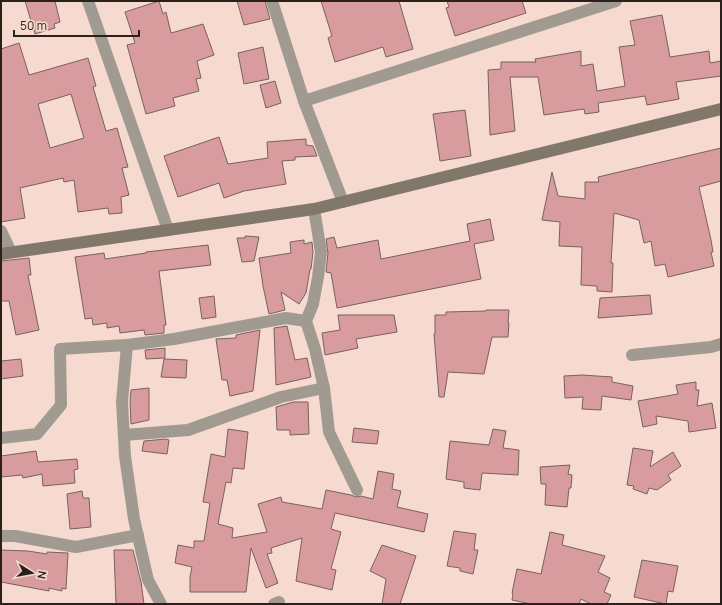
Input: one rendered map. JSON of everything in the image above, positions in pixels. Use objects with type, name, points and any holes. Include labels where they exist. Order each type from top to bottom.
[{"type":"street","points":[[88,1],[168,230]]},
{"type":"street","points":[[272,1],[304,101],[343,202]]},
{"type":"street","points":[[304,101],[616,1]]},
{"type":"street","points":[[1,231],[6,253],[314,209],[721,109]]},
{"type":"street","points":[[314,209],[321,252],[313,304],[306,321],[315,349],[324,388],[329,432],[357,490]]},
{"type":"street","points":[[1,438],[37,434],[61,405],[60,349],[127,345],[174,339],[286,318],[306,321]]},
{"type":"street","points":[[632,355],[711,347],[721,344]]},
{"type":"street","points":[[127,345],[122,402],[125,456],[134,519],[148,580],[161,604]]},
{"type":"street","points":[[124,435],[188,430],[281,397],[324,388]]},
{"type":"street","points":[[1,536],[15,536],[76,547],[138,535]]},
{"type":"building","points":[[25,1],[55,1],[60,22],[54,24],[55,28],[35,34]]},
{"type":"building","points":[[159,1],[163,14],[166,12],[171,33],[203,24],[214,55],[197,61],[201,78],[196,79],[199,91],[173,98],[175,106],[146,114],[127,45],[135,43],[125,12]]},
{"type":"building","points":[[237,1],[265,1],[270,19],[244,25]]},
{"type":"building","points":[[321,1],[399,1],[413,49],[386,57],[383,47],[335,62],[328,38],[332,36]]},
{"type":"building","points":[[447,1],[522,1],[526,13],[455,36],[446,8],[449,7]]},
{"type":"building","points":[[662,15],[670,57],[709,51],[710,63],[721,61],[721,76],[676,82],[679,99],[647,105],[645,96],[598,103],[599,112],[585,114],[584,109],[544,115],[538,77],[510,77],[515,131],[490,135],[488,70],[501,69],[501,62],[536,62],[535,59],[581,51],[581,66],[593,64],[597,91],[625,86],[619,47],[635,45],[630,21]]},
{"type":"building","points":[[19,43],[29,75],[88,58],[96,86],[93,87],[106,131],[117,128],[128,167],[122,168],[129,195],[121,197],[122,213],[109,214],[108,208],[78,212],[74,180],[64,182],[63,178],[20,188],[25,218],[1,222],[1,49]],"holes":[[[71,94],[84,138],[50,148],[38,104]]]},
{"type":"building","points":[[263,47],[269,79],[244,84],[238,53]]},
{"type":"building","points":[[275,81],[281,103],[266,108],[260,85]]},
{"type":"building","points":[[465,110],[471,156],[440,161],[433,114]]},
{"type":"building","points":[[219,137],[228,164],[268,158],[267,142],[306,139],[306,145],[313,146],[317,156],[295,157],[295,160],[282,161],[286,184],[244,191],[224,198],[219,183],[178,197],[164,156]]},
{"type":"building","points":[[721,148],[721,181],[699,187],[711,240],[713,252],[711,252],[714,266],[668,277],[665,264],[655,266],[651,241],[644,243],[639,220],[614,213],[611,263],[613,263],[612,292],[597,291],[597,286],[581,285],[582,247],[559,246],[560,222],[542,220],[552,172],[558,196],[585,199],[585,182],[599,182],[598,177]]},
{"type":"building","points":[[490,219],[494,240],[474,244],[481,279],[337,308],[331,273],[326,272],[328,253],[326,239],[334,237],[337,248],[378,240],[381,259],[470,241],[467,224]]},
{"type":"building","points":[[245,236],[259,237],[254,261],[242,262],[237,238],[245,238]]},
{"type":"building","points":[[304,240],[304,244],[312,242],[313,252],[306,293],[299,304],[281,292],[285,310],[269,314],[259,258],[291,253],[290,242]]},
{"type":"building","points":[[208,245],[211,265],[159,271],[166,325],[164,325],[164,333],[145,335],[144,330],[120,333],[119,326],[107,328],[107,323],[93,325],[92,318],[85,319],[75,257],[104,253],[105,259],[146,252]]},
{"type":"building","points":[[29,258],[31,275],[28,275],[39,330],[16,335],[9,301],[1,301],[1,261]]},
{"type":"building","points":[[650,295],[652,314],[598,318],[600,298]]},
{"type":"building","points":[[214,296],[216,317],[202,319],[199,298]]},
{"type":"building","points":[[509,310],[508,337],[492,337],[484,374],[448,372],[444,397],[439,397],[434,334],[435,315],[446,315],[446,312]]},
{"type":"building","points":[[338,315],[394,315],[397,332],[356,339],[358,348],[325,355],[322,333],[340,330]]},
{"type":"building","points":[[287,326],[295,360],[307,358],[311,377],[276,385],[274,328]]},
{"type":"building","points":[[260,330],[253,391],[230,396],[227,380],[222,380],[216,339],[236,338],[236,335]]},
{"type":"building","points":[[165,348],[165,358],[146,359],[145,350]]},
{"type":"building","points":[[21,359],[23,376],[1,379],[1,361]]},
{"type":"building","points":[[164,359],[187,360],[186,378],[161,377]]},
{"type":"building","points":[[582,375],[612,377],[612,382],[633,386],[631,400],[602,396],[601,410],[582,409],[583,397],[565,398],[564,376]]},
{"type":"building","points":[[696,382],[696,390],[699,390],[697,406],[712,403],[716,428],[689,432],[688,421],[656,416],[657,424],[643,427],[638,401],[678,394],[676,385]]},
{"type":"building","points":[[149,388],[149,420],[131,424],[131,390]]},
{"type":"building","points":[[293,402],[308,402],[309,434],[290,435],[290,430],[277,430],[276,407]]},
{"type":"building","points":[[354,428],[379,431],[377,444],[352,442]]},
{"type":"building","points":[[228,429],[248,432],[244,469],[233,468],[231,483],[226,482],[218,524],[233,528],[232,538],[267,532],[258,504],[281,497],[282,502],[322,509],[326,490],[356,497],[361,496],[373,499],[378,471],[394,474],[392,489],[401,491],[397,507],[428,514],[424,532],[335,513],[331,529],[341,532],[331,569],[336,570],[332,590],[296,581],[302,538],[271,548],[272,553],[267,554],[278,583],[266,588],[251,548],[246,592],[190,592],[192,567],[175,563],[178,545],[194,548],[194,541],[204,541],[210,503],[203,502],[211,454],[225,457]]},
{"type":"building","points":[[493,429],[506,431],[503,448],[519,450],[518,475],[482,473],[480,490],[464,488],[464,482],[446,479],[450,441],[489,445]]},
{"type":"building","points":[[169,440],[167,454],[142,451],[144,441]]},
{"type":"building","points":[[633,448],[653,451],[650,467],[673,452],[681,466],[668,475],[671,480],[657,490],[649,488],[647,494],[633,489],[634,486],[627,485]]},
{"type":"building","points":[[36,451],[38,462],[77,459],[78,469],[74,470],[75,483],[43,486],[42,474],[23,478],[22,475],[1,477],[1,456]]},
{"type":"building","points":[[570,465],[568,474],[572,475],[567,507],[545,505],[546,484],[541,484],[540,467]]},
{"type":"building","points":[[82,491],[83,498],[89,498],[91,527],[70,529],[67,494]]},
{"type":"building","points":[[454,531],[476,534],[474,550],[478,550],[473,574],[460,571],[460,568],[447,566]]},
{"type":"building","points":[[550,532],[564,535],[562,545],[605,556],[598,572],[610,578],[604,592],[611,595],[607,604],[591,604],[581,599],[579,604],[531,604],[512,600],[517,569],[541,574]]},
{"type":"building","points":[[382,545],[416,556],[400,604],[382,604],[386,579],[370,571]]},
{"type":"building","points":[[1,550],[28,551],[47,554],[47,552],[68,553],[66,589],[62,588],[62,591],[49,588],[49,591],[1,582]]},
{"type":"building","points":[[114,550],[133,550],[141,582],[144,604],[116,604]]},
{"type":"building","points":[[642,560],[678,566],[673,592],[668,591],[666,604],[634,597]]}]
